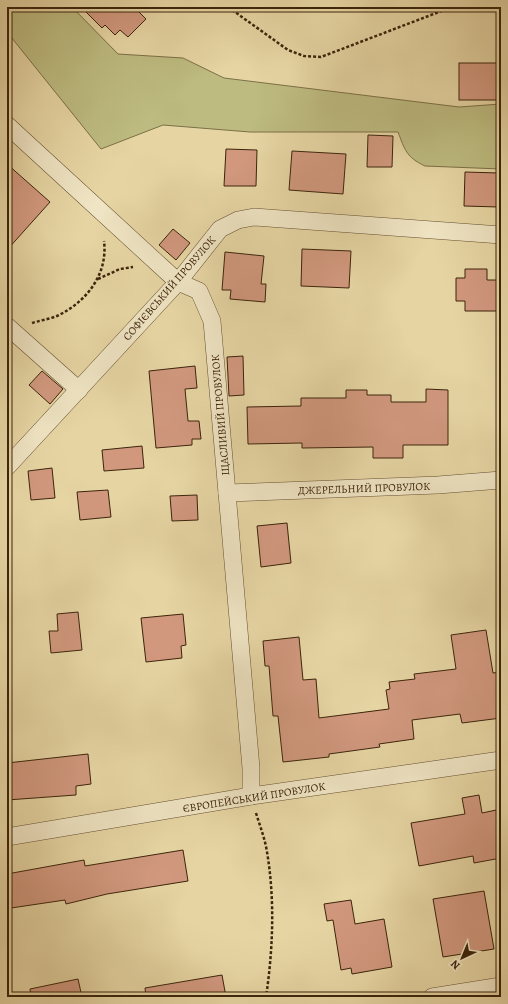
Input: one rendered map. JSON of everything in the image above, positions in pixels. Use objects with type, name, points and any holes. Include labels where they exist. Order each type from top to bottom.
[{"type":"street","name":"ЩАСЛИВИЙ ПРОВУЛОК","points":[[7,125],[178,282],[199,291],[212,321],[251,768],[251,796]]},
{"type":"street","name":"СОФІЄВСЬКИЙ ПРОВУЛОК","points":[[7,467],[178,282],[220,229],[238,220],[254,217],[501,235]]},
{"type":"street","points":[[9,327],[79,390]]},
{"type":"street","name":"ДЖЕРЕЛЬНИЙ ПРОВУЛОК","points":[[227,493],[438,485],[501,480]]},
{"type":"street","name":"ЄВРОПЕЙСЬКИЙ ПРОВУЛОК","points":[[7,837],[251,796],[501,760]]},
{"type":"street","points":[[432,997],[501,986]]},
{"type":"path","points":[[228,7],[288,50],[304,56],[321,57],[452,7]]},
{"type":"path","points":[[9,327],[58,316],[81,302],[98,279],[106,252],[101,211]]},
{"type":"path","points":[[98,279],[120,269],[157,263]]},
{"type":"path","points":[[251,796],[267,852],[271,898],[270,968],[266,997]]},
{"type":"shaded area","points":[[7,7],[72,7],[118,54],[183,58],[224,78],[459,107],[501,104],[501,169],[425,166],[410,156],[402,144],[398,132],[250,132],[163,125],[101,149],[7,32]]},
{"type":"building","points":[[81,7],[134,7],[146,19],[128,37],[120,30],[115,35],[105,25],[102,28]]},
{"type":"building","points":[[459,63],[497,63],[497,100],[459,100]]},
{"type":"building","points":[[368,135],[393,136],[392,167],[367,167]]},
{"type":"building","points":[[226,149],[257,150],[256,186],[224,186]]},
{"type":"building","points":[[292,151],[346,154],[343,194],[289,190]]},
{"type":"building","points":[[7,164],[50,202],[7,250]]},
{"type":"building","points":[[465,172],[499,173],[499,207],[464,206]]},
{"type":"building","points":[[173,229],[190,243],[176,260],[159,245]]},
{"type":"building","points":[[302,249],[351,251],[349,288],[301,286]]},
{"type":"building","points":[[225,252],[264,256],[261,284],[266,284],[265,302],[230,299],[231,290],[222,290]]},
{"type":"building","points":[[465,269],[487,269],[487,280],[501,280],[501,311],[465,311],[465,301],[456,301],[456,278],[465,278]]},
{"type":"building","points":[[243,356],[244,395],[229,396],[227,357]]},
{"type":"building","points":[[195,366],[197,388],[185,389],[188,421],[199,421],[201,439],[192,439],[192,445],[156,448],[149,371]]},
{"type":"building","points":[[42,371],[63,389],[50,404],[29,385]]},
{"type":"building","points":[[426,389],[448,390],[448,445],[403,445],[403,458],[373,458],[373,447],[302,448],[302,443],[248,444],[247,407],[301,406],[301,398],[346,398],[346,390],[367,390],[367,395],[391,395],[391,402],[426,402]]},
{"type":"building","points":[[142,446],[144,468],[104,471],[102,450]]},
{"type":"building","points":[[52,468],[55,498],[31,500],[28,471]]},
{"type":"building","points":[[108,490],[111,517],[80,520],[77,492]]},
{"type":"building","points":[[197,495],[198,520],[172,521],[170,496]]},
{"type":"building","points":[[287,523],[291,563],[261,567],[257,526]]},
{"type":"building","points":[[78,612],[82,650],[51,653],[49,631],[58,631],[57,614]]},
{"type":"building","points":[[183,614],[186,645],[181,646],[182,658],[146,662],[141,618]]},
{"type":"building","points":[[486,630],[493,673],[501,672],[501,718],[462,723],[460,714],[412,720],[414,739],[379,744],[380,747],[329,754],[329,757],[283,762],[278,716],[273,716],[269,666],[265,666],[263,641],[299,637],[303,680],[316,679],[319,718],[389,709],[386,690],[390,689],[389,682],[415,679],[414,674],[456,669],[451,635]]},
{"type":"building","points":[[88,754],[91,784],[76,786],[76,795],[7,800],[7,763]]},
{"type":"building","points":[[479,795],[482,813],[501,809],[501,858],[474,863],[473,856],[419,866],[411,823],[465,814],[462,798]]},
{"type":"building","points":[[183,850],[188,881],[107,894],[66,904],[65,900],[11,908],[7,874],[84,860],[85,866]]},
{"type":"building","points":[[484,891],[494,949],[443,957],[433,899]]},
{"type":"building","points":[[351,900],[355,924],[384,919],[392,967],[352,974],[351,968],[341,970],[333,920],[327,921],[324,904]]},
{"type":"building","points":[[222,975],[226,997],[146,997],[145,988]]},
{"type":"building","points":[[78,979],[82,997],[31,997],[30,989]]}]
